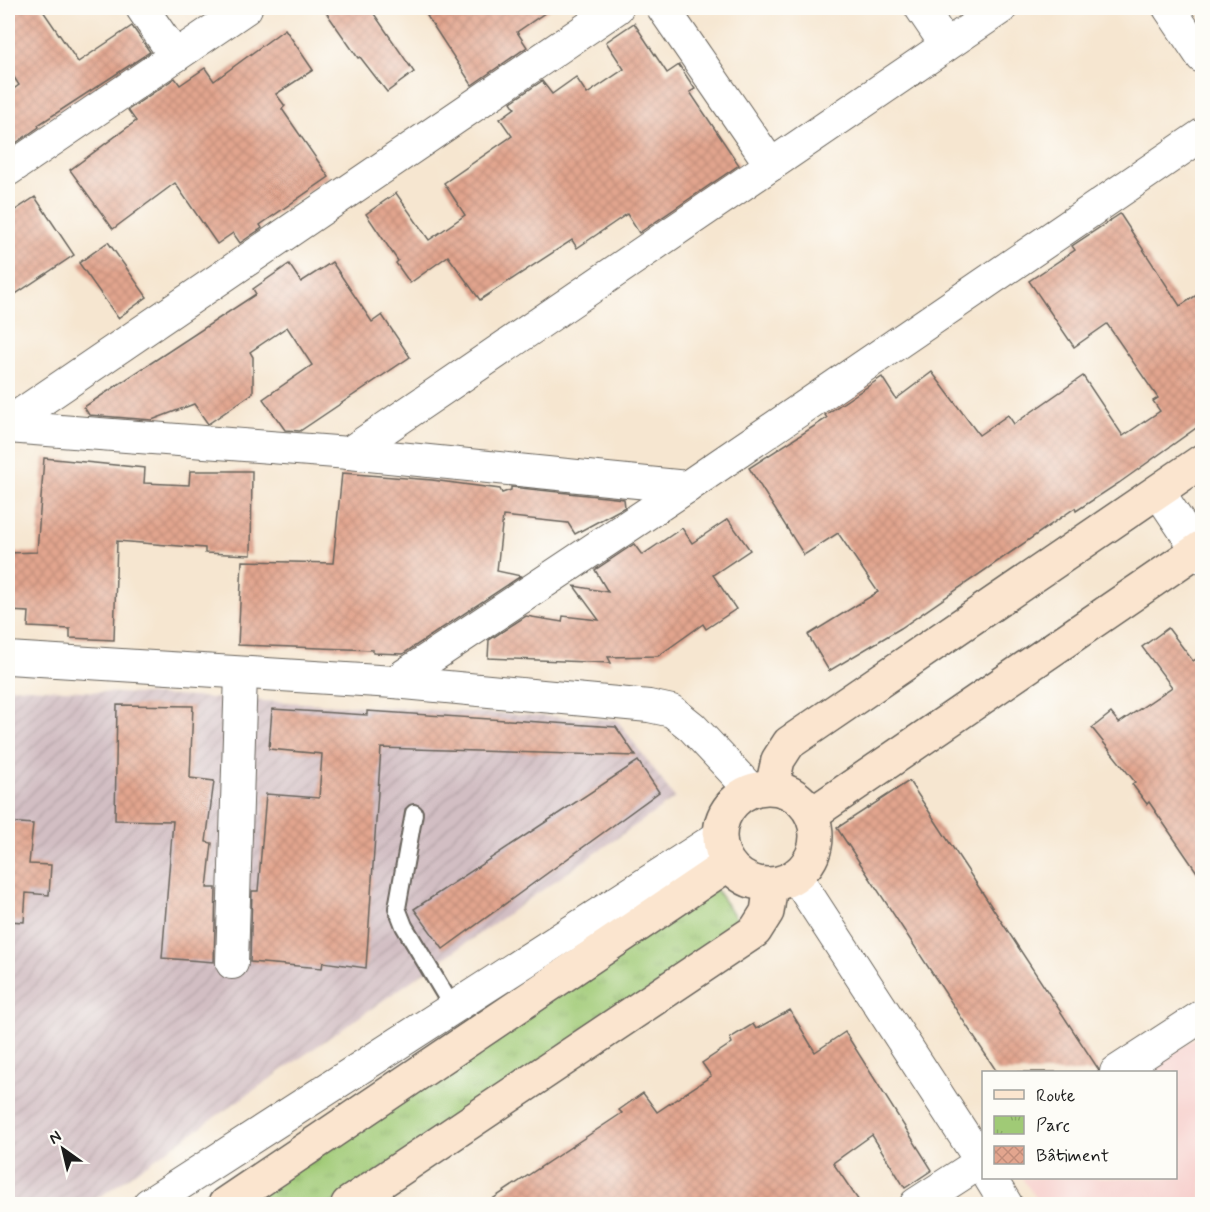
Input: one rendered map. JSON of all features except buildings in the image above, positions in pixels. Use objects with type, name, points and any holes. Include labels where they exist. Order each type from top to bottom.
[{"type":"main road","points":[[783,880],[746,881],[722,851],[726,808],[761,788],[789,743],[1203,461]]},
{"type":"main road","points":[[812,814],[1201,552]]},
{"type":"main road","points":[[348,1204],[755,931],[783,880],[809,863],[817,839],[812,814],[796,795],[761,788]]},
{"type":"main road","points":[[225,1204],[722,851]]},
{"type":"street","points":[[142,8],[175,56]]},
{"type":"street","points":[[8,170],[246,8]]},
{"type":"street","points":[[8,425],[617,8]]},
{"type":"street","points":[[663,8],[771,165]]},
{"type":"street","points":[[921,8],[946,45]]},
{"type":"street","points":[[349,453],[1001,8]]},
{"type":"street","points":[[1169,8],[1203,57]]},
{"type":"street","points":[[394,682],[687,487],[1203,135]]},
{"type":"street","points":[[8,425],[349,453],[687,487]]},
{"type":"street","points":[[1158,491],[1201,552]]},
{"type":"street","points":[[8,658],[394,682],[649,706],[672,711],[761,788]]},
{"type":"street","points":[[232,963],[241,673]]},
{"type":"street","points":[[149,1204],[453,1008],[722,851]]},
{"type":"street","points":[[783,880],[982,1162]]},
{"type":"street","points":[[1118,1071],[1203,1016]]},
{"type":"street","points":[[916,1204],[982,1168]]},
{"type":"street","points":[[992,1179],[1006,1204]]},
{"type":"lane","points":[[414,813],[397,908],[404,926],[453,1008]]},
{"type":"shaded area","points":[[8,687],[617,720],[675,798],[101,1196],[71,1204],[8,1204]]},
{"type":"shaded area","points":[[1202,1033],[1202,1204],[1040,1204],[1023,1179],[1177,1179],[1177,1071],[1145,1071]]},
{"type":"green space","points":[[715,888],[743,928],[330,1204],[244,1204]]}]
